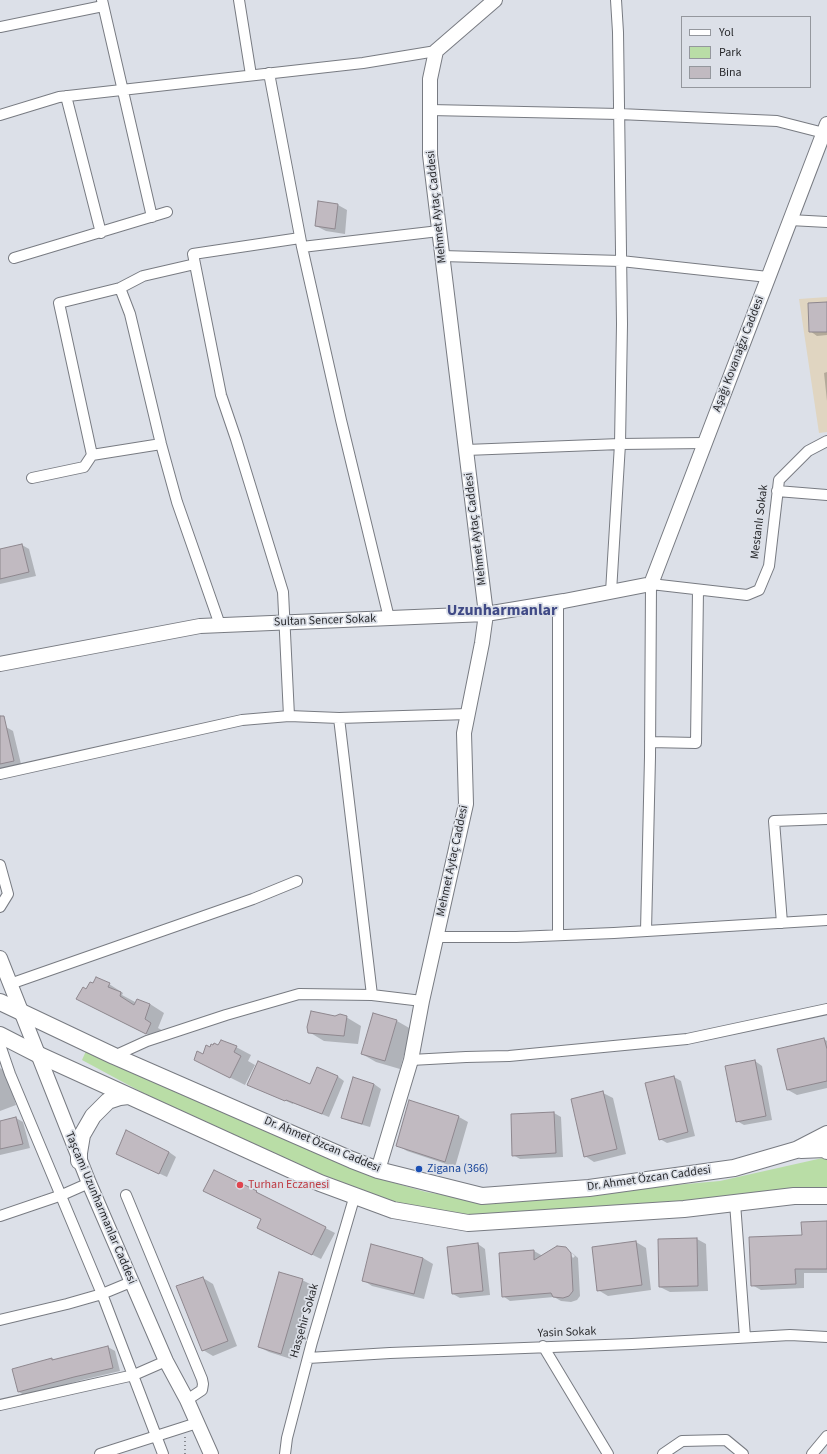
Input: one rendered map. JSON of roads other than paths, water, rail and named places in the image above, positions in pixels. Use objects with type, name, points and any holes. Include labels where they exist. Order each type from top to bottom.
[{"type":"main road","name":"Dr. Ahmet Özcan Caddesi","points":[[0,1002],[114,1056],[352,1160],[378,1170],[482,1196],[588,1188],[734,1168],[796,1150],[827,1134]]},
{"type":"main road","points":[[0,1035],[37,1054],[320,1183],[393,1210],[468,1223],[684,1209],[794,1196],[826,1195]]},
{"type":"main road","points":[[79,1161],[82,1135],[93,1116],[108,1102],[120,1097],[128,1096]]},
{"type":"main road","points":[[796,1150],[825,1149],[827,1151]]},
{"type":"street","points":[[239,0],[251,75]]},
{"type":"street","points":[[0,115],[59,97],[362,63],[436,51],[494,0]]},
{"type":"street","points":[[611,592],[620,444],[622,324],[618,32],[616,0]]},
{"type":"street","points":[[0,27],[102,3],[152,217]]},
{"type":"street","name":"Mehmet Aytaç Caddesi","points":[[378,1170],[411,1060],[422,1001],[466,804],[464,733],[482,644],[486,614],[430,155],[430,79],[436,51]]},
{"type":"street","points":[[269,73],[301,243],[341,420],[389,618]]},
{"type":"street","points":[[66,96],[101,233]]},
{"type":"street","points":[[430,110],[619,114],[777,121],[825,129]]},
{"type":"street","name":"Aşağı Kovanağzı Caddesi","points":[[651,584],[825,129]]},
{"type":"street","points":[[14,258],[167,212]]},
{"type":"street","points":[[790,220],[827,222]]},
{"type":"street","points":[[289,716],[283,592],[221,395],[193,254],[439,231]]},
{"type":"street","points":[[442,256],[621,261],[768,277]]},
{"type":"street","points":[[32,478],[84,467],[92,455],[59,304],[120,288],[143,276],[195,264]]},
{"type":"street","points":[[120,288],[130,314],[160,444],[177,502],[220,625]]},
{"type":"street","name":"Mestanlı Sokak","points":[[651,584],[747,595],[759,590],[769,566],[779,480],[808,451],[827,441]]},
{"type":"street","points":[[466,450],[620,444],[705,443]]},
{"type":"street","points":[[92,455],[160,444]]},
{"type":"street","points":[[777,491],[827,495]]},
{"type":"street","points":[[646,931],[650,742],[651,584]]},
{"type":"street","name":"Sultan Sencer Sokak","points":[[0,664],[192,627],[486,614],[651,584]]},
{"type":"street","points":[[650,742],[696,743],[698,590]]},
{"type":"street","points":[[558,602],[558,935]]},
{"type":"street","points":[[0,774],[242,720],[289,716],[339,718],[468,714]]},
{"type":"street","points":[[339,718],[372,995]]},
{"type":"street","points":[[782,923],[774,821],[827,819]]},
{"type":"street","points":[[0,865],[8,894],[0,908]]},
{"type":"street","points":[[10,984],[253,899],[297,881]]},
{"type":"street","points":[[437,937],[516,937],[827,920]]},
{"type":"street","name":"Taşcami Uzunharmanlar Caddesi","points":[[0,958],[88,1184],[166,1361],[187,1400],[211,1454]]},
{"type":"street","points":[[114,1056],[147,1041],[226,1015],[299,994],[372,995],[422,1001]]},
{"type":"street","points":[[411,1060],[508,1056],[687,1039],[827,1009]]},
{"type":"street","points":[[0,1045],[10,1074],[62,1195],[102,1294],[163,1454]]},
{"type":"street","points":[[0,1216],[62,1195],[88,1184]]},
{"type":"street","points":[[126,1195],[204,1384],[202,1390],[187,1400]]},
{"type":"street","name":"Hasşehir Sokak","points":[[285,1454],[287,1438],[308,1358],[355,1196]]},
{"type":"street","points":[[735,1203],[745,1338]]},
{"type":"street","points":[[0,1320],[102,1294],[131,1282]]},
{"type":"street","name":"Yasin Sokak","points":[[308,1358],[543,1346],[632,1344],[790,1335],[827,1337]]},
{"type":"street","points":[[543,1346],[608,1454]]},
{"type":"street","points":[[0,1405],[134,1375],[166,1361]]},
{"type":"street","points":[[100,1454],[197,1423]]},
{"type":"street","points":[[812,1454],[827,1436]]},
{"type":"street","points":[[663,1454],[682,1441],[726,1440],[744,1454]]},
{"type":"place","name":"Zigana (366)","points":[[419,1169]]},
{"type":"place","name":"Turhan Eczanesi","points":[[240,1185]]},
{"type":"district","name":"Uzunharmanlar","points":[[502,611]]}]
